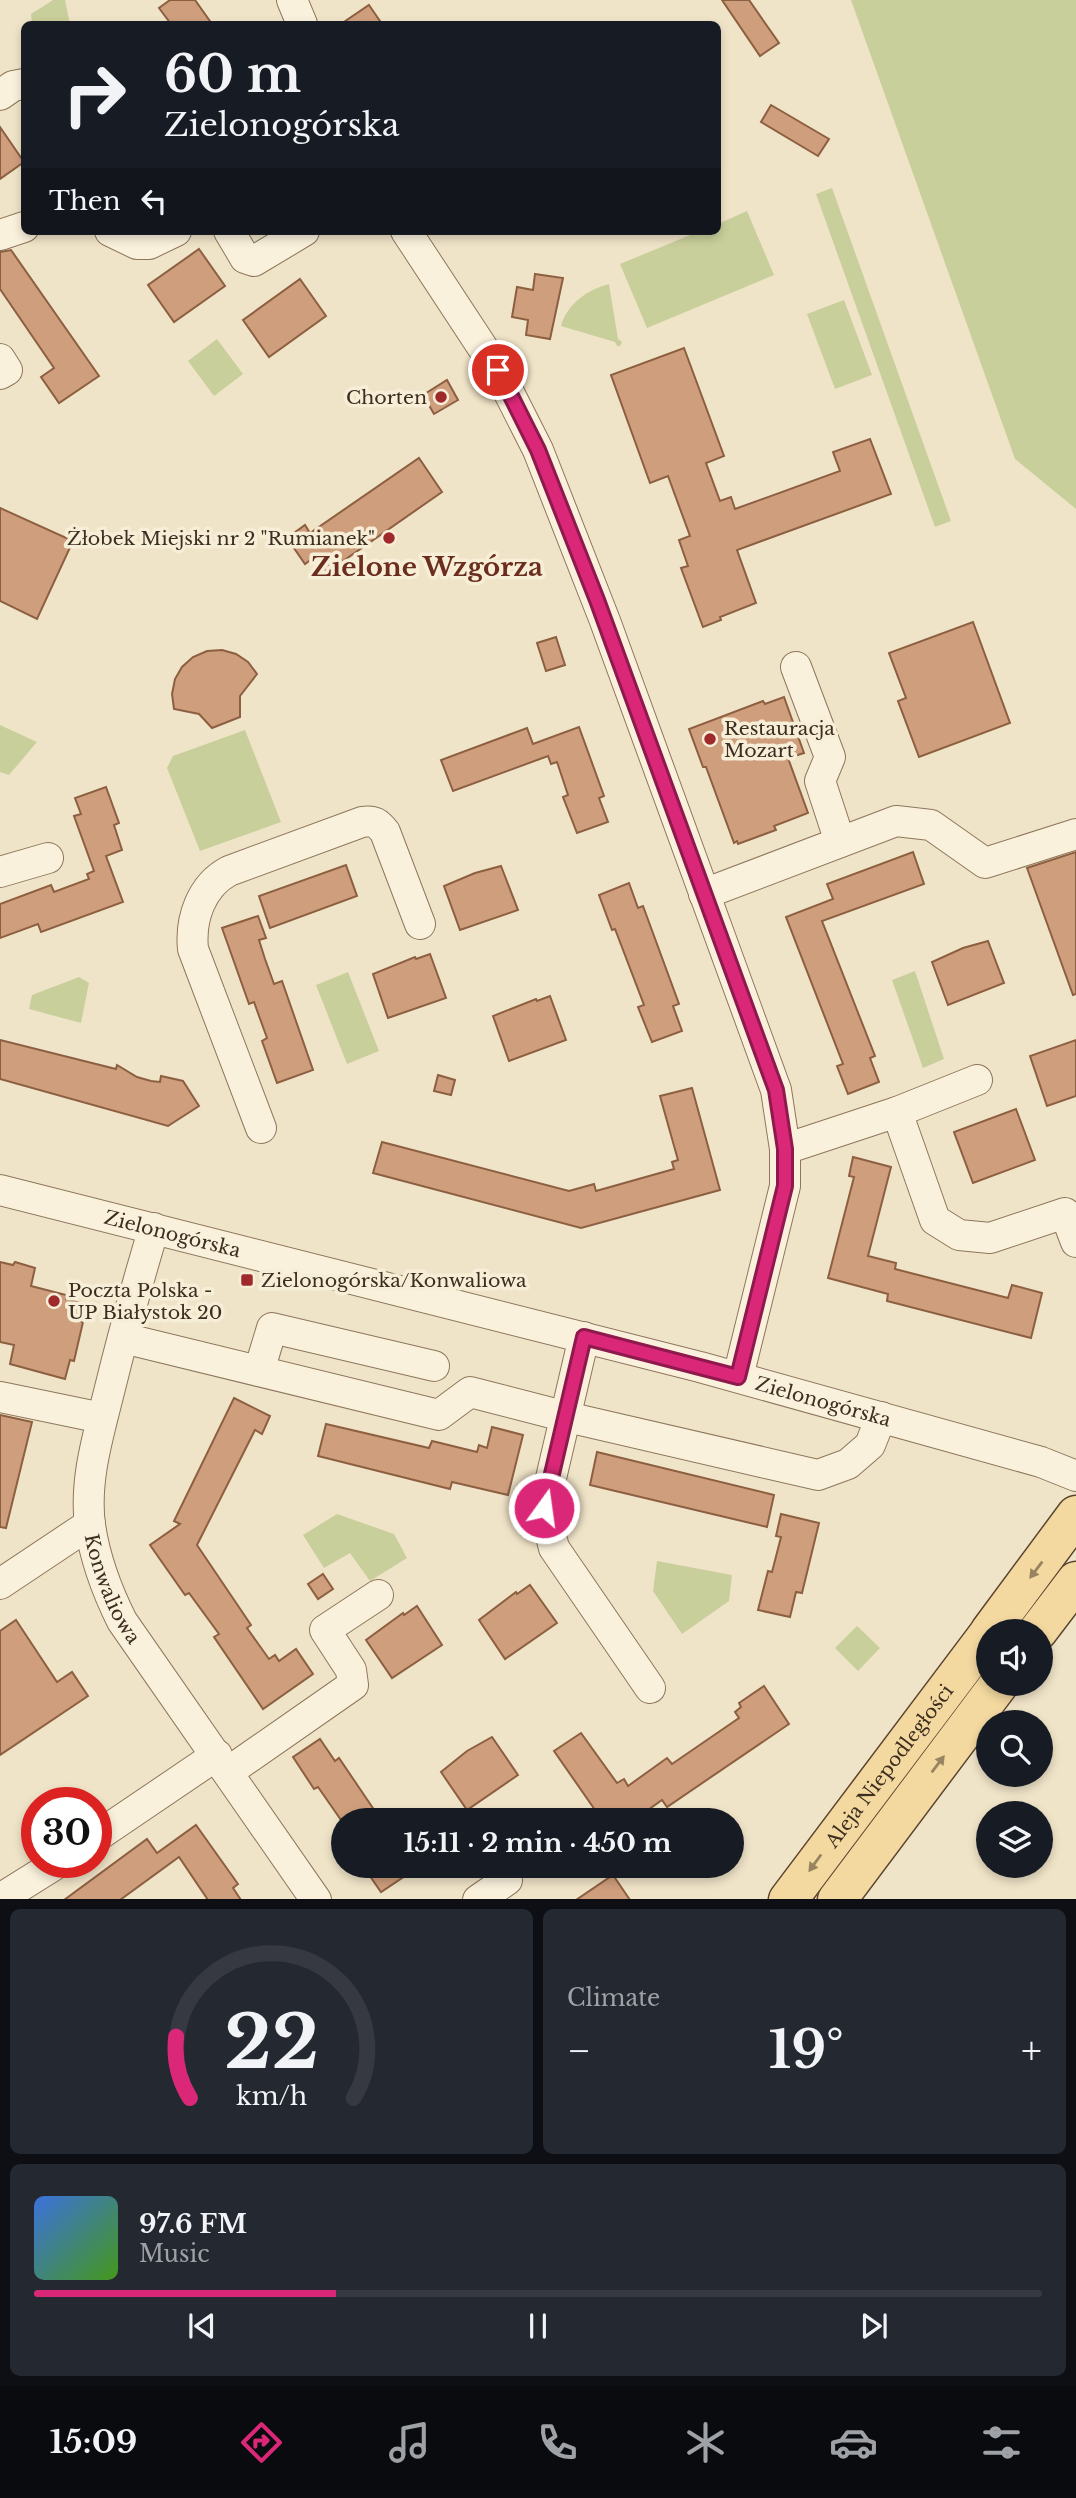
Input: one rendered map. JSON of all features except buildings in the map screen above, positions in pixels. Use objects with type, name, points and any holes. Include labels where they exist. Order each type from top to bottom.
[{"type":"main road","name":"Aleja Niepodległości","points":[[999,1619],[1076,1515]]},
{"type":"main road","points":[[1047,1619],[1076,1581]]},
{"type":"main road","name":"Aleja Niepodległości","points":[[788,1899],[976,1649]]},
{"type":"main road","name":"Aleja Niepodległości","points":[[837,1899],[990,1696]]},
{"type":"street","points":[[292,0],[301,21]]},
{"type":"street","points":[[0,95],[13,86],[21,85]]},
{"type":"street","points":[[0,235],[21,228]]},
{"type":"street","points":[[118,235],[137,244],[149,244],[168,235]]},
{"type":"street","points":[[231,235],[245,258],[254,261],[297,235]]},
{"type":"street","points":[[409,235],[498,370],[538,450],[605,621],[776,1090],[785,1149],[785,1186],[738,1377]]},
{"type":"street","points":[[796,667],[830,757],[820,781],[839,842]]},
{"type":"street","points":[[261,1129],[193,949],[191,935],[207,888],[216,878],[229,871],[362,822],[372,821],[379,824],[385,832],[420,924]]},
{"type":"street","points":[[704,894],[896,821],[931,825],[985,863],[1076,834]]},
{"type":"street","points":[[0,872],[48,858]]},
{"type":"street","points":[[785,1149],[897,1112],[977,1080]]},
{"type":"street","points":[[897,1112],[935,1220],[959,1235],[990,1238],[1065,1213],[1076,1242]]},
{"type":"street","name":"Zielonogórska","points":[[0,1190],[738,1377],[1041,1462],[1076,1476]]},
{"type":"street","name":"Konwaliowa","points":[[154,1228],[122,1338],[90,1468],[90,1524],[103,1578],[122,1621],[316,1899]]},
{"type":"street","points":[[259,1371],[272,1328],[434,1366]]},
{"type":"street","points":[[584,1337],[544,1508],[554,1548],[650,1688]]},
{"type":"street","points":[[122,1338],[439,1415],[470,1392],[818,1475],[848,1464],[870,1445],[881,1417]]},
{"type":"street","points":[[0,1397],[102,1419]]},
{"type":"street","points":[[0,1584],[90,1524]]},
{"type":"street","points":[[112,1828],[353,1685],[351,1670],[325,1630],[378,1595]]},
{"type":"street","points":[[0,1899],[33,1878]]},
{"type":"street","points":[[478,1899],[507,1880]]},
{"type":"green space","points":[[53,0],[65,0],[69,21],[32,21],[31,14]]},
{"type":"green space","points":[[851,0],[1076,0],[1076,509],[1015,459]]},
{"type":"green space","points":[[832,188],[951,521],[935,527],[816,194]]},
{"type":"green space","points":[[747,211],[774,275],[647,328],[620,264],[690,235],[721,235],[721,223]]},
{"type":"green space","points":[[609,284],[618,339],[622,342],[620,346],[615,342],[561,326],[573,304],[593,290]]},
{"type":"green space","points":[[844,300],[872,375],[835,389],[807,314]]},
{"type":"green space","points":[[217,339],[243,374],[214,396],[188,361]]},
{"type":"green space","points":[[0,725],[37,742],[9,775],[0,772]]},
{"type":"green space","points":[[245,730],[281,822],[200,851],[167,768],[173,756]]},
{"type":"green space","points":[[915,971],[944,1059],[923,1068],[892,980]]},
{"type":"green space","points":[[348,972],[379,1051],[347,1064],[316,985]]},
{"type":"green space","points":[[79,977],[89,983],[81,1023],[29,1009],[32,995]]},
{"type":"green space","points":[[337,1514],[394,1534],[407,1558],[370,1581],[350,1553],[324,1568],[303,1535]]},
{"type":"green space","points":[[657,1561],[732,1575],[729,1601],[682,1634],[653,1591]]},
{"type":"green space","points":[[857,1626],[880,1648],[858,1671],[835,1648]]},
{"type":"place","name":"Chorten","points":[[441,397]]},
{"type":"place","name":"Żłobek Miejski nr 2 \"Rumianek\"","points":[[389,538]]},
{"type":"place","name":"Restauracja Mozart","points":[[710,739]]},
{"type":"place","name":"Zielonogórska/Konwaliowa","points":[[247,1280]]},
{"type":"place","name":"Poczta Polska - UP Białystok 20","points":[[54,1301]]},
{"type":"district","name":"Zielone Wzgórza","points":[[427,567]]},
{"type":"route","points":[[498,370],[538,450],[644,725],[776,1090],[785,1149],[785,1186],[738,1377],[584,1337],[544,1508]]}]
